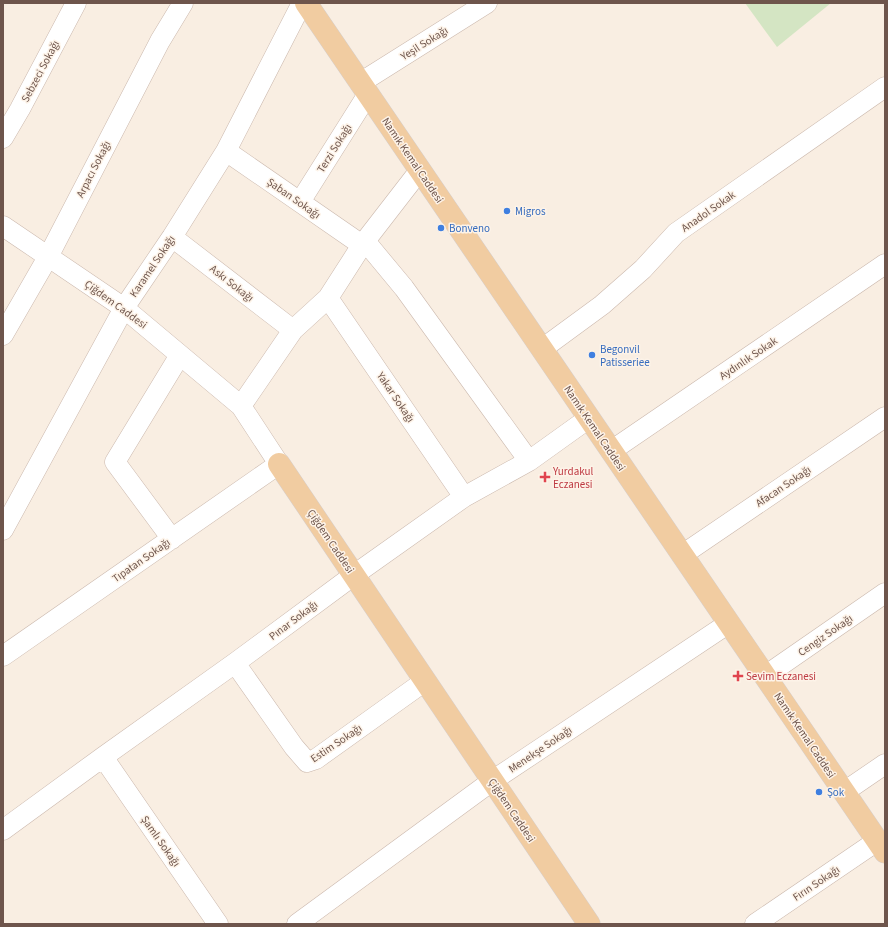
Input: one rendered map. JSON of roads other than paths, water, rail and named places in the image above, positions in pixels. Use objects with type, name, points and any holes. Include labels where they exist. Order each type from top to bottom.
[{"type":"main road","name":"Namık Kemal Caddesi","points":[[306,3],[844,792],[882,845]]},
{"type":"main road","name":"Çiğdem Caddesi","points":[[279,464],[589,924]]},
{"type":"street","name":"Sebzeci Sokağı","points":[[3,138],[76,3]]},
{"type":"street","name":"Arpacı Sokağı","points":[[3,335],[48,256],[160,41],[183,3]]},
{"type":"street","name":"Karamel Sokağı","points":[[3,530],[124,308],[172,237],[226,151],[302,3]]},
{"type":"street","name":"Yeşil Sokağı","points":[[364,88],[487,3]]},
{"type":"street","name":"Anadol Sokak","points":[[542,349],[602,305],[643,269],[676,233],[885,87]]},
{"type":"street","name":"Terzi Sokağı","points":[[300,202],[364,88]]},
{"type":"street","name":"Şaban Sokağı","points":[[226,151],[363,243],[404,288],[529,461]]},
{"type":"street","points":[[241,406],[293,330],[328,298],[363,243],[420,170]]},
{"type":"street","name":"Çiğdem Caddesi","points":[[3,226],[124,308],[241,406],[279,464]]},
{"type":"street","name":"Askı Sokağı","points":[[172,237],[293,330]]},
{"type":"street","name":"Aydınlık Sokak","points":[[611,451],[885,264]]},
{"type":"street","name":"Yakar Sokağı","points":[[328,298],[464,497]]},
{"type":"street","points":[[172,538],[115,462],[180,355]]},
{"type":"street","name":"Afacan Sokağı","points":[[682,555],[885,417]]},
{"type":"street","name":"Pınar Sokağı","points":[[3,830],[464,497],[529,461],[589,418]]},
{"type":"street","name":"Tıpatan Sokağı","points":[[6,650],[279,464]]},
{"type":"street","name":"Cengiz Sokağı","points":[[765,676],[885,594]]},
{"type":"street","name":"Menekşe Sokağı","points":[[297,924],[492,781],[729,623]]},
{"type":"street","name":"Estim Sokağı","points":[[235,663],[294,747],[307,762],[316,759],[425,681]]},
{"type":"street","name":"Şamlı Sokağı","points":[[103,757],[218,924]]},
{"type":"street","points":[[844,792],[885,764]]},
{"type":"street","name":"Fırın Sokağı","points":[[755,924],[882,845]]},
{"type":"place","name":"Migros","points":[[507,211]]},
{"type":"place","name":"Bonveno","points":[[441,228]]},
{"type":"place","name":"Begonvil Patisseriee","points":[[592,355]]},
{"type":"place","name":"Yurdakul Eczanesi","points":[[545,477]]},
{"type":"place","name":"Sevim Eczanesi","points":[[738,676]]},
{"type":"place","name":"Şok","points":[[819,792]]}]
